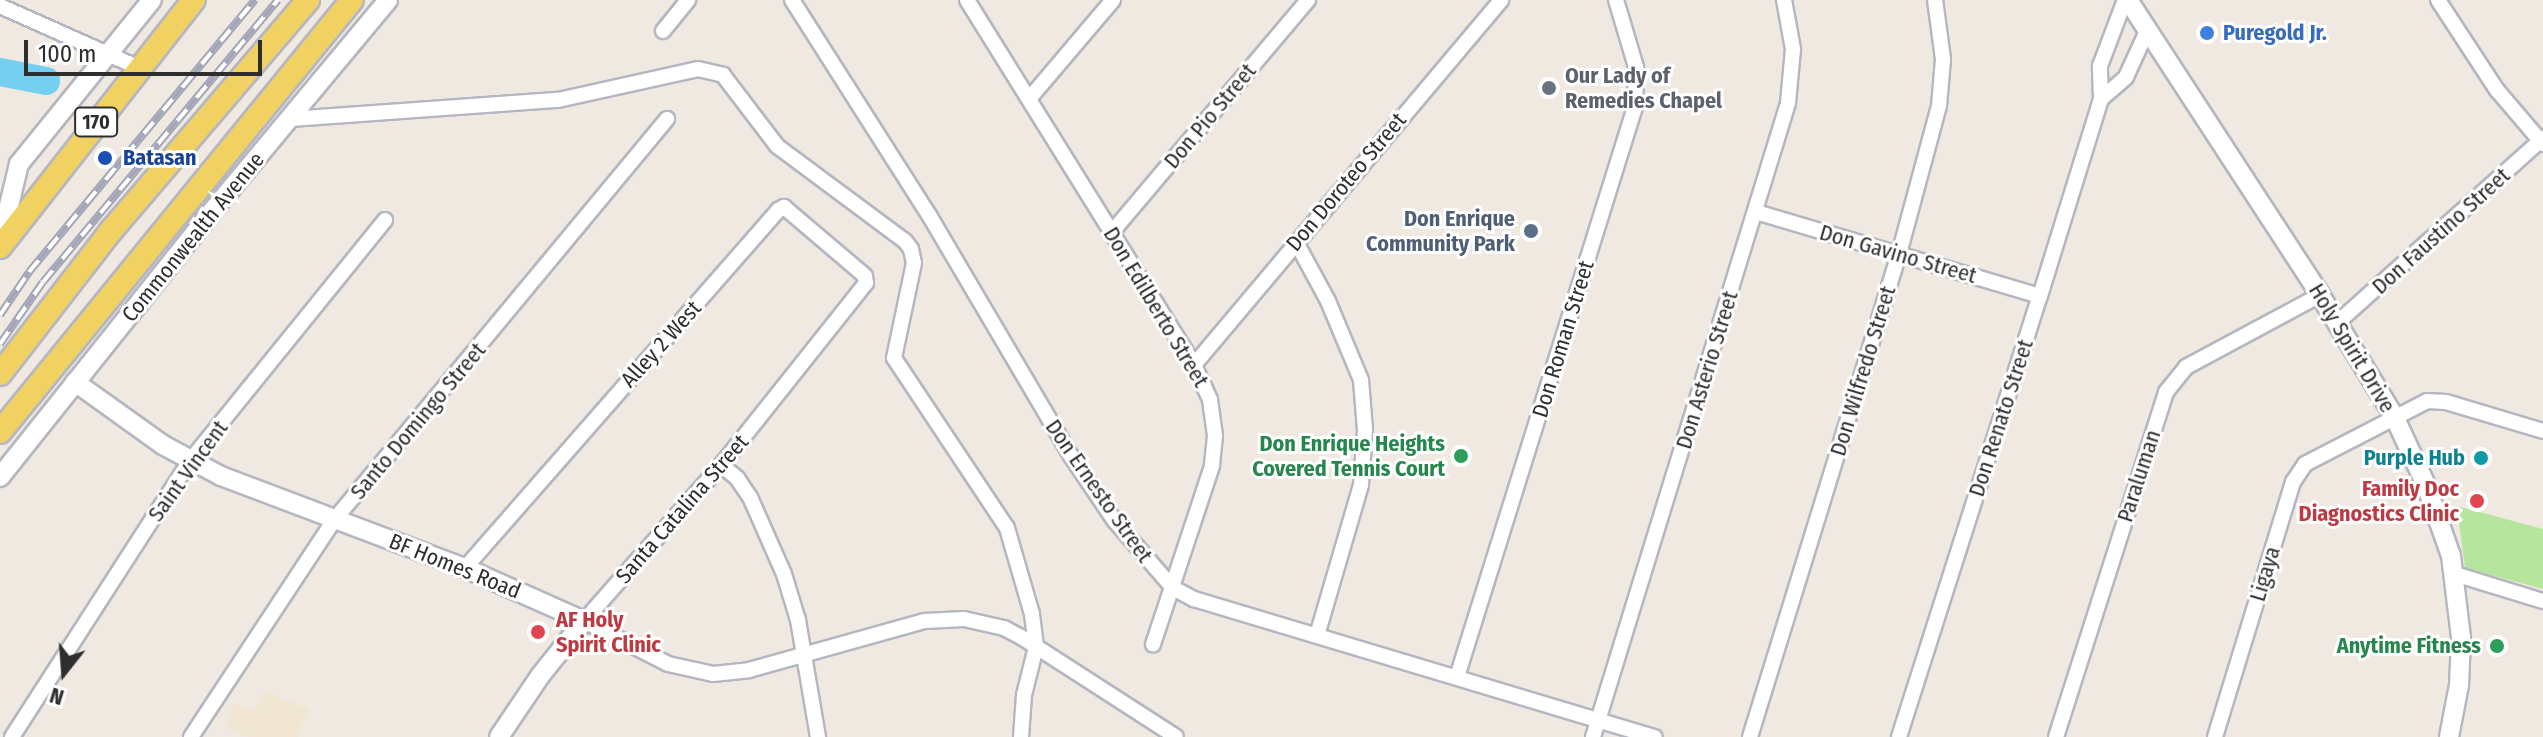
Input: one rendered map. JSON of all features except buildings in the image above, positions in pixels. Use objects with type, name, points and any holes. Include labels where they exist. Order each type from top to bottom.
[{"type":"main road","name":"170","points":[[0,245],[194,0]]},
{"type":"main road","points":[[0,374],[110,232],[308,0]]},
{"type":"main road","points":[[0,432],[352,0]]},
{"type":"street","name":"170","points":[[0,245],[19,164],[152,0]]},
{"type":"street","name":"Commonwealth Avenue","points":[[0,477],[388,0]]},
{"type":"street","points":[[663,31],[688,0]]},
{"type":"street","name":"Don Ernesto Street","points":[[792,0],[929,215],[1071,456],[1114,520],[1173,588],[1194,599],[1655,737]]},
{"type":"street","name":"Don Edilberto Street","points":[[967,0],[1194,365],[1210,400],[1215,436],[1204,496],[1153,644]]},
{"type":"street","points":[[1029,99],[1113,0]]},
{"type":"street","name":"Don Pio Street","points":[[1112,232],[1308,0]]},
{"type":"street","name":"Don Doroteo Street","points":[[1194,365],[1501,0]]},
{"type":"street","name":"Don Roman Street","points":[[1457,677],[1635,107],[1636,67],[1616,0]]},
{"type":"street","name":"Don Asterio Street","points":[[1593,737],[1788,103],[1793,49],[1784,0]]},
{"type":"street","name":"Don Wilfredo Street","points":[[1750,737],[1899,254],[1939,106],[1943,59],[1935,0]]},
{"type":"street","name":"Holy Spirit Drive","points":[[2127,0],[2320,295],[2394,416],[2435,504],[2455,574],[2461,638],[2459,685],[2449,737]]},
{"type":"street","name":"Don Renato Street","points":[[1899,737],[2101,99],[2100,66],[2127,0]]},
{"type":"street","points":[[2438,0],[2497,90],[2542,141]]},
{"type":"street","points":[[0,6],[139,68]]},
{"type":"street","name":"Don Renato Street","points":[[2101,99],[2126,77],[2147,31]]},
{"type":"street","points":[[291,119],[558,100],[698,69],[723,75],[777,146],[905,241],[911,249],[914,263],[894,358],[1003,517],[1032,614],[1036,647],[1024,695],[1021,737]]},
{"type":"street","name":"Santo Domingo Street","points":[[191,737],[335,519],[667,119]]},
{"type":"street","name":"Don Faustino Street","points":[[2337,323],[2542,141]]},
{"type":"street","name":"Alley 2 West","points":[[465,568],[778,210],[790,210],[865,276],[866,283]]},
{"type":"street","name":"Don Gavino Street","points":[[1756,212],[2040,296]]},
{"type":"street","name":"Saint Vincent","points":[[12,737],[190,461],[385,220]]},
{"type":"street","points":[[1296,242],[1328,301],[1361,380],[1365,430],[1361,485],[1317,635]]},
{"type":"street","name":"Santa Catalina Street","points":[[499,737],[540,676],[584,621],[721,465],[866,283]]},
{"type":"street","name":"Paraluman","points":[[2056,737],[2166,392],[2186,367],[2320,295]]},
{"type":"street","name":"BF Homes Road","points":[[75,382],[190,461],[255,491],[465,568],[584,621],[668,664],[700,672],[749,670],[946,618],[1004,628],[1156,732],[1176,737]]},
{"type":"street","name":"Ligaya","points":[[2215,737],[2298,471],[2423,402],[2446,402],[2543,431]]},
{"type":"street","points":[[721,465],[737,478],[763,525],[784,574],[805,655],[818,737]]},
{"type":"street","points":[[2455,574],[2543,601]]},
{"type":"shaded area","points":[[264,691],[309,709],[297,737],[249,737],[225,727],[235,704],[255,711]]},
{"type":"green space","points":[[2457,506],[2543,529],[2543,589],[2465,568]]},
{"type":"waterway","points":[[0,72],[46,81]]},
{"type":"railway","points":[[0,315],[29,272],[255,0]]},
{"type":"railway","points":[[0,344],[43,282],[278,0]]},
{"type":"place","name":"Puregold Jr.","points":[[2207,33]]},
{"type":"place","name":"Our Lady of Remedies Chapel","points":[[1549,88]]},
{"type":"place","name":"Batasan","points":[[105,158]]},
{"type":"place","name":"Don Enrique Community Park","points":[[1531,231]]},
{"type":"place","name":"Don Enrique Heights Covered Tennis Court","points":[[1461,456]]},
{"type":"place","name":"Purple Hub","points":[[2481,458]]},
{"type":"place","name":"Family Doc Diagnostics Clinic","points":[[2477,501]]},
{"type":"place","name":"AF Holy Spirit Clinic","points":[[538,632]]},
{"type":"place","name":"Anytime Fitness","points":[[2497,646]]}]
